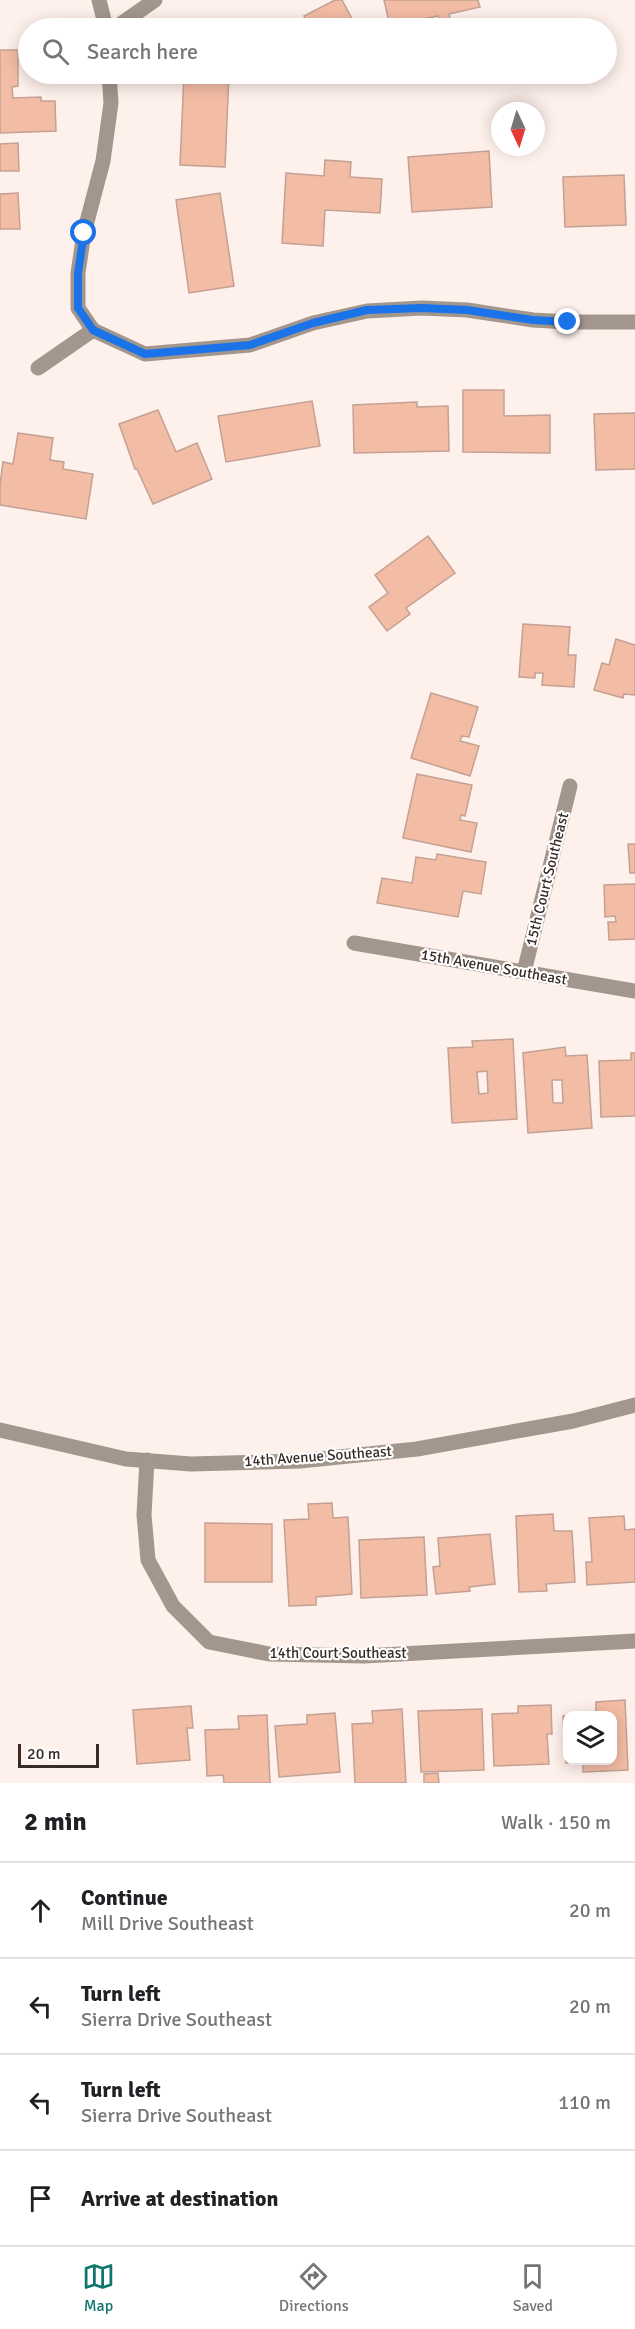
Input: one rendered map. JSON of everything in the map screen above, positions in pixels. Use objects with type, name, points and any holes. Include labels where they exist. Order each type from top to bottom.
[{"type":"street","points":[[99,0],[104,18]]},
{"type":"street","points":[[129,18],[155,0]]},
{"type":"street","points":[[110,84],[111,103],[103,161],[84,233],[78,273],[78,308],[93,330],[145,354],[250,345],[313,323],[367,310],[434,308],[556,321],[635,322]]},
{"type":"street","points":[[38,368],[93,330]]},
{"type":"street","name":"15th Court Southeast","points":[[524,972],[570,786]]},
{"type":"street","name":"15th Avenue Southeast","points":[[354,943],[635,991]]},
{"type":"street","name":"14th Avenue Southeast","points":[[0,1430],[126,1459],[191,1464],[300,1461],[417,1449],[573,1421],[635,1406]]},
{"type":"street","name":"14th Court Southeast","points":[[147,1460],[144,1515],[148,1560],[173,1606],[209,1641],[270,1654],[364,1656],[635,1641]]},
{"type":"building","points":[[335,0],[342,0],[352,18],[305,18],[304,16]]},
{"type":"building","points":[[384,0],[478,0],[480,7],[449,14],[450,18],[438,18],[438,16],[388,18]]},
{"type":"building","points":[[0,50],[18,50],[18,86],[12,87],[13,98],[41,97],[41,101],[55,101],[56,131],[0,133]]},
{"type":"building","points":[[184,84],[229,84],[225,167],[180,165]]},
{"type":"building","points":[[18,143],[19,171],[0,171],[0,144]]},
{"type":"building","points":[[489,151],[492,207],[412,212],[408,157]]},
{"type":"building","points":[[325,160],[351,162],[350,177],[382,179],[380,213],[325,210],[323,246],[282,243],[286,173],[324,176]]},
{"type":"building","points":[[624,175],[626,225],[565,227],[563,177]]},
{"type":"building","points":[[18,193],[20,229],[0,229],[0,194]]},
{"type":"building","points":[[220,193],[234,286],[189,293],[176,200]]},
{"type":"building","points":[[463,390],[504,390],[504,416],[550,415],[550,453],[463,452]]},
{"type":"building","points":[[312,401],[320,446],[226,462],[218,416]]},
{"type":"building","points":[[417,402],[417,407],[448,406],[449,451],[354,453],[353,405]]},
{"type":"building","points":[[158,410],[176,452],[197,443],[212,479],[153,504],[135,469],[119,424]]},
{"type":"building","points":[[635,413],[635,469],[596,470],[594,414]]},
{"type":"building","points":[[18,433],[53,438],[50,460],[64,462],[63,469],[93,474],[86,519],[0,505],[3,462],[13,464]]},
{"type":"building","points":[[428,536],[455,573],[406,608],[410,614],[387,631],[369,607],[388,593],[375,575]]},
{"type":"building","points":[[523,624],[570,627],[568,655],[576,655],[574,687],[542,685],[543,673],[535,673],[535,678],[519,677]]},
{"type":"building","points":[[616,639],[635,645],[635,695],[624,694],[623,698],[594,690],[602,663],[609,665]]},
{"type":"building","points":[[431,693],[478,707],[469,737],[462,736],[460,741],[479,746],[470,776],[411,758]]},
{"type":"building","points":[[417,774],[472,785],[465,816],[461,815],[460,820],[477,823],[471,852],[403,838]]},
{"type":"building","points":[[628,844],[635,844],[635,873],[630,873]]},
{"type":"building","points":[[437,854],[486,862],[481,894],[463,891],[458,917],[377,903],[382,878],[412,883],[416,857],[436,860]]},
{"type":"building","points":[[635,884],[635,939],[609,940],[608,922],[616,922],[615,916],[605,917],[604,885]]},
{"type":"building","points":[[513,1039],[517,1119],[452,1123],[448,1048],[473,1047],[472,1041]],"holes":[[[487,1071],[488,1093],[479,1094],[477,1072]]]},
{"type":"building","points":[[565,1047],[566,1056],[587,1055],[592,1128],[528,1133],[523,1053]],"holes":[[[552,1080],[562,1080],[563,1103],[553,1103]]]},
{"type":"building","points":[[631,1053],[635,1053],[635,1116],[601,1117],[599,1061],[631,1060]]},
{"type":"building","points":[[332,1503],[333,1518],[348,1517],[352,1594],[316,1597],[316,1605],[289,1606],[284,1520],[309,1519],[308,1504]]},
{"type":"building","points":[[553,1514],[554,1531],[572,1531],[575,1582],[546,1584],[547,1591],[519,1592],[516,1516]]},
{"type":"building","points":[[624,1516],[625,1530],[635,1529],[635,1582],[587,1585],[586,1562],[592,1562],[589,1518]]},
{"type":"building","points":[[205,1523],[272,1524],[272,1582],[205,1582]]},
{"type":"building","points":[[490,1534],[495,1584],[469,1587],[470,1591],[436,1594],[433,1567],[440,1566],[438,1538]]},
{"type":"building","points":[[424,1537],[427,1595],[361,1598],[359,1540]]},
{"type":"building","points":[[625,1700],[628,1770],[583,1772],[583,1765],[617,1765],[617,1711],[596,1711],[596,1702]]},
{"type":"building","points":[[551,1705],[552,1734],[547,1734],[549,1764],[494,1766],[492,1714],[518,1713],[518,1706]]},
{"type":"building","points":[[191,1706],[193,1728],[187,1728],[190,1760],[137,1764],[133,1710]]},
{"type":"building","points":[[402,1709],[406,1783],[355,1783],[352,1724],[373,1723],[372,1711]]},
{"type":"building","points":[[482,1709],[484,1770],[421,1772],[418,1711]]},
{"type":"building","points":[[335,1713],[340,1772],[279,1777],[275,1726],[307,1724],[307,1715]]},
{"type":"building","points":[[267,1715],[270,1783],[224,1783],[223,1775],[207,1776],[205,1730],[239,1729],[238,1716]]},
{"type":"building","points":[[438,1773],[439,1783],[424,1783],[424,1774]]},
{"type":"route","points":[[84,233],[78,273],[78,308],[93,330],[145,354],[250,345],[313,323],[367,310],[422,308],[467,310],[533,320],[568,322]]}]
